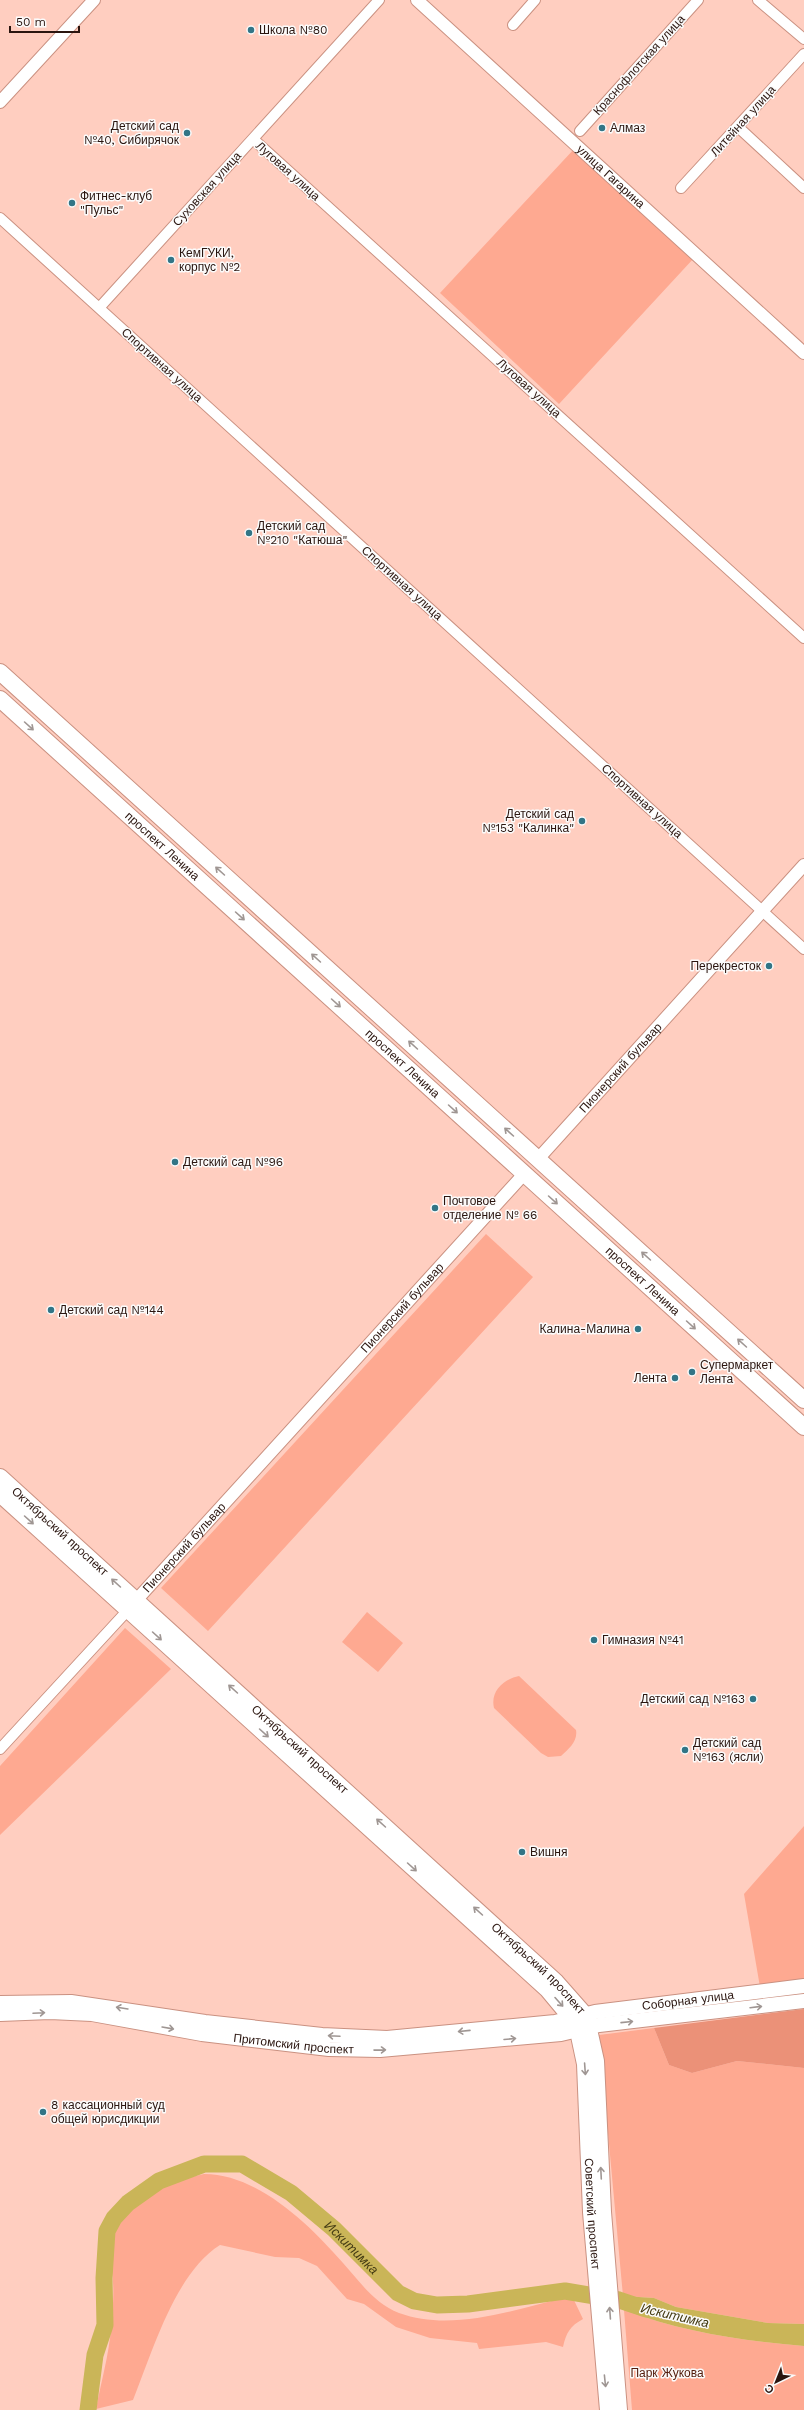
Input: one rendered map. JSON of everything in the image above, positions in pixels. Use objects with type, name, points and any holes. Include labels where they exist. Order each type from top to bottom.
[{"type":"main road","name":"проспект Ленина","points":[[0,672],[804,1400]]},
{"type":"main road","name":"проспект Ленина","points":[[0,699],[804,1427]]},
{"type":"main road","points":[[110,799],[121,782]]},
{"type":"main road","name":"Пионерский бульвар","points":[[524,1174],[538,1158]]},
{"type":"main road","name":"Октябрьский проспект","points":[[0,1477],[132,1605]]},
{"type":"main road","name":"Октябрьский проспект","points":[[0,1494],[132,1605],[556,1982],[581,2023]]},
{"type":"main road","name":"Соборная улица","points":[[581,2023],[595,2012],[804,1986]]},
{"type":"main road","name":"Соборная улица","points":[[581,2023],[599,2025],[804,2001]]},
{"type":"main road","name":"Притомский проспект","points":[[0,2003],[71,2002],[205,2022],[322,2035],[375,2038],[405,2037],[555,2022],[581,2023]]},
{"type":"main road","name":"Притомский проспект","points":[[0,2014],[50,2012],[92,2014],[202,2034],[318,2048],[359,2050],[440,2046],[561,2034],[581,2023]]},
{"type":"main road","name":"Советский проспект","points":[[581,2023],[607,2352],[608,2410]]},
{"type":"main road","name":"Советский проспект","points":[[607,2352],[619,2410]]},
{"type":"street","points":[[0,102],[94,0]]},
{"type":"street","name":"Суховская улица","points":[[99,308],[379,0]]},
{"type":"street","name":"улица Гагарина","points":[[417,0],[804,353]]},
{"type":"street","points":[[513,25],[535,0]]},
{"type":"street","name":"Краснофлотская улица","points":[[580,130],[698,0]]},
{"type":"street","points":[[758,0],[804,39]]},
{"type":"street","name":"Литейная улица","points":[[681,188],[804,54]]},
{"type":"street","points":[[738,127],[804,188]]},
{"type":"street","name":"Луговая улица","points":[[253,139],[804,638]]},
{"type":"street","name":"Спортивная улица","points":[[0,218],[804,949]]},
{"type":"street","name":"Пионерский бульвар","points":[[538,1158],[804,865]]},
{"type":"street","name":"Пионерский бульвар","points":[[0,1749],[524,1174]]},
{"type":"green space","points":[[575,148],[694,258],[559,404],[440,293]]},
{"type":"green space","points":[[486,1234],[533,1277],[208,1631],[161,1588]]},
{"type":"green space","points":[[367,1612],[403,1643],[378,1672],[342,1642]]},
{"type":"green space","points":[[125,1628],[171,1669],[0,1835],[0,1766]]},
{"type":"green space","points":[[519,1676],[576,1730],[576,1738],[570,1748],[561,1756],[548,1757],[541,1753],[494,1708],[494,1696],[499,1687],[508,1680]]},
{"type":"green space","points":[[804,1826],[804,1980],[760,1987],[744,1894]]},
{"type":"green space","points":[[654,2028],[669,2065],[692,2073],[737,2061],[804,2068],[804,2324],[768,2323],[676,2307],[654,2298],[623,2296],[599,2035]]},
{"type":"green space","points":[[204,2174],[224,2176],[244,2183],[263,2192],[281,2204],[299,2218],[330,2248],[375,2298],[390,2309],[399,2313],[420,2319],[464,2320],[508,2312],[572,2296],[583,2319],[569,2330],[563,2347],[546,2342],[479,2349],[477,2343],[430,2338],[396,2327],[364,2304],[347,2299],[317,2266],[299,2258],[275,2257],[220,2245],[204,2258],[190,2274],[178,2294],[157,2338],[133,2400],[96,2409],[109,2348],[112,2313],[112,2274],[104,2244],[110,2227],[119,2215],[145,2196],[176,2182]]},
{"type":"green space","name":"Парк Жукова","points":[[624,2310],[646,2318],[690,2330],[736,2338],[804,2346],[804,2410],[632,2410]]},
{"type":"shaded area","points":[[804,2009],[804,2068],[737,2061],[692,2073],[669,2065],[654,2028]]},
{"type":"water","points":[[623,2296],[654,2298],[676,2307],[768,2323],[804,2324],[804,2346],[736,2338],[690,2330],[646,2318],[624,2310]]},
{"type":"waterway","name":"Искитимка","points":[[88,2410],[95,2355],[105,2325],[104,2278],[107,2231],[114,2218],[128,2203],[159,2181],[204,2164],[242,2164],[291,2193],[334,2229],[398,2293],[414,2301],[437,2305],[468,2304],[565,2291],[619,2300],[646,2309]]},
{"type":"place","name":"Школа №80","points":[[251,30]]},
{"type":"place","name":"Алмаз","points":[[602,128]]},
{"type":"place","name":"Детский сад №40, Сибирячок","points":[[187,133]]},
{"type":"place","name":"Фитнес-клуб \"Пульс\"","points":[[72,203]]},
{"type":"place","name":"КемГУКИ, корпус №2","points":[[171,260]]},
{"type":"place","name":"Детский сад №210 \"Катюша\"","points":[[249,533]]},
{"type":"place","name":"Детский сад №153 \"Калинка\"","points":[[582,821]]},
{"type":"place","name":"Перекресток","points":[[769,966]]},
{"type":"place","name":"Детский сад №96","points":[[175,1162]]},
{"type":"place","name":"Почтовое отделение № 66","points":[[435,1208]]},
{"type":"place","name":"Детский сад №144","points":[[51,1310]]},
{"type":"place","name":"Калина-Малина","points":[[638,1329]]},
{"type":"place","name":"Супермаркет Лента","points":[[692,1372]]},
{"type":"place","name":"Лента","points":[[675,1378]]},
{"type":"place","name":"Гимназия №41","points":[[594,1640]]},
{"type":"place","name":"Детский сад №163","points":[[753,1699]]},
{"type":"place","name":"Детский сад №163 (ясли)","points":[[685,1750]]},
{"type":"place","name":"Вишня","points":[[522,1852]]},
{"type":"place","name":"8 кассационный суд общей юрисдикции","points":[[43,2112]]}]
